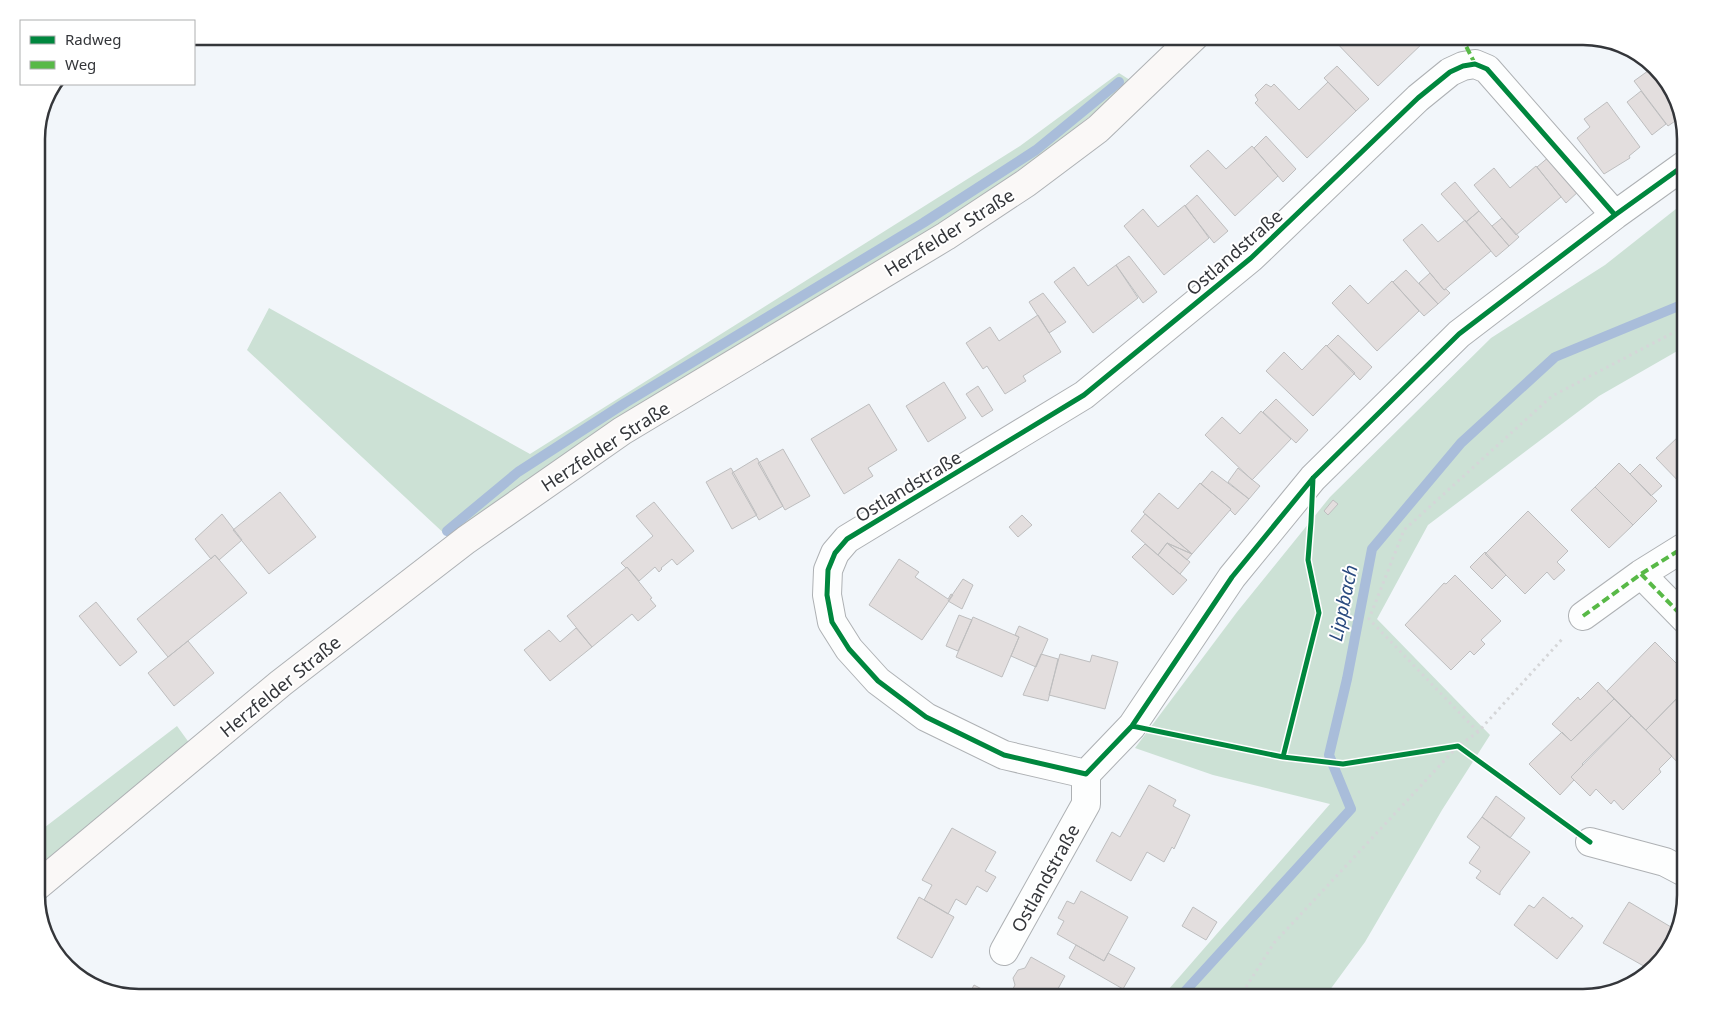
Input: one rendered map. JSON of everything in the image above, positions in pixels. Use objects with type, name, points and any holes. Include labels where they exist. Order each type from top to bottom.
[{"type":"main road","name":"Herzfelder Straße","points":[[45,880],[281,683],[466,540],[622,431],[946,236],[1026,184],[1098,129],[1186,45]]},
{"type":"street","name":"Ostlandstraße","points":[[1004,952],[1086,804],[1086,774],[1004,755],[926,717],[878,681],[849,649],[832,622],[827,595],[828,570],[835,552],[847,540],[1084,394],[1251,258],[1418,98],[1450,72],[1463,66],[1475,64],[1488,69],[1615,215]]},
{"type":"street","points":[[1086,774],[1132,726],[1232,577],[1312,478],[1459,334],[1615,215],[1677,170]]},
{"type":"street","points":[[1583,616],[1641,574],[1677,552]]},
{"type":"street","points":[[1641,574],[1677,611]]},
{"type":"street","points":[[1590,842],[1665,862],[1677,868]]},
{"type":"path","points":[[1478,732],[1369,618],[1404,530],[1552,396],[1677,331]]},
{"type":"path","points":[[1245,989],[1274,943],[1458,746],[1478,732],[1583,616]]},
{"type":"path","points":[[1448,747],[1458,746],[1466,751]]},
{"type":"green space","points":[[1119,73],[1133,82],[1059,141],[1008,178],[890,256],[611,424],[449,538],[247,350],[269,308],[530,454],[1020,146]]},
{"type":"green space","points":[[1677,208],[1677,351],[1599,396],[1428,525],[1377,619],[1490,735],[1442,810],[1365,942],[1331,989],[1169,989],[1330,804],[1213,775],[1135,748],[1237,612],[1330,497],[1491,338],[1605,265]]},
{"type":"green space","points":[[177,726],[190,744],[45,864],[45,827]]},
{"type":"building","points":[[1339,45],[1421,45],[1378,86]]},
{"type":"building","points":[[1337,66],[1369,99],[1356,111],[1324,78]]},
{"type":"building","points":[[1647,71],[1649,73],[1661,87],[1667,98],[1675,121],[1668,126],[1634,81]]},
{"type":"building","points":[[1328,82],[1356,111],[1307,158],[1255,103],[1258,100],[1255,95],[1266,84],[1271,87],[1274,84],[1299,110]]},
{"type":"building","points":[[1641,91],[1666,124],[1652,135],[1627,102]]},
{"type":"building","points":[[1607,102],[1640,147],[1629,156],[1630,158],[1604,174],[1577,138],[1590,127],[1584,119]]},
{"type":"building","points":[[1266,136],[1296,169],[1283,182],[1254,148]]},
{"type":"building","points":[[1252,146],[1278,176],[1235,216],[1190,166],[1208,150],[1226,169]]},
{"type":"building","points":[[1550,156],[1580,190],[1566,203],[1537,167]]},
{"type":"building","points":[[1536,166],[1561,197],[1516,235],[1474,185],[1494,168],[1510,188]]},
{"type":"building","points":[[1455,182],[1479,211],[1466,222],[1441,194]]},
{"type":"building","points":[[1197,195],[1228,231],[1214,243],[1185,206]]},
{"type":"building","points":[[1185,205],[1209,238],[1164,275],[1124,226],[1143,209],[1158,227]]},
{"type":"building","points":[[1479,211],[1509,246],[1496,257],[1466,222]]},
{"type":"building","points":[[1502,218],[1519,237],[1509,246],[1492,226]]},
{"type":"building","points":[[1465,220],[1491,251],[1444,290],[1403,240],[1422,224],[1438,242]]},
{"type":"building","points":[[1129,256],[1157,292],[1143,303],[1116,265]]},
{"type":"building","points":[[1116,265],[1138,298],[1093,333],[1054,282],[1074,267],[1088,286]]},
{"type":"building","points":[[1406,270],[1438,304],[1424,316],[1393,282]]},
{"type":"building","points":[[1430,273],[1444,290],[1446,289],[1450,293],[1438,304],[1419,283]]},
{"type":"building","points":[[1392,281],[1419,311],[1377,351],[1332,303],[1350,285],[1368,304]]},
{"type":"building","points":[[1043,293],[1066,322],[1049,333],[1029,302]]},
{"type":"building","points":[[1038,315],[1061,352],[1023,376],[1026,381],[1005,394],[987,366],[983,369],[966,343],[990,327],[999,341]]},
{"type":"building","points":[[1338,335],[1372,367],[1360,380],[1327,346]]},
{"type":"building","points":[[1326,345],[1355,373],[1313,416],[1266,371],[1284,352],[1302,370]]},
{"type":"building","points":[[944,382],[966,418],[928,442],[906,406]]},
{"type":"building","points":[[978,386],[993,410],[982,417],[966,394]]},
{"type":"building","points":[[1276,399],[1308,430],[1296,443],[1263,412]]},
{"type":"building","points":[[869,404],[897,450],[868,468],[873,476],[844,494],[811,439]]},
{"type":"building","points":[[1261,411],[1291,439],[1252,480],[1205,435],[1222,417],[1240,434]]},
{"type":"building","points":[[1677,438],[1677,480],[1656,458]]},
{"type":"building","points":[[783,449],[810,496],[785,510],[758,463]]},
{"type":"building","points":[[757,458],[783,506],[759,520],[732,473]]},
{"type":"building","points":[[1619,463],[1657,501],[1633,525],[1595,487]]},
{"type":"building","points":[[1640,464],[1662,486],[1651,496],[1630,474]]},
{"type":"building","points":[[731,468],[757,515],[732,529],[706,482]]},
{"type":"building","points":[[1238,468],[1260,486],[1249,499],[1228,482]]},
{"type":"building","points":[[1212,471],[1249,499],[1235,515],[1231,509],[1201,484]]},
{"type":"building","points":[[1200,483],[1231,509],[1192,554],[1143,512],[1159,493],[1178,509]]},
{"type":"building","points":[[1595,487],[1633,525],[1609,548],[1571,510]]},
{"type":"building","points":[[280,492],[316,537],[269,574],[233,530]]},
{"type":"building","points":[[1333,500],[1338,504],[1328,515],[1324,511]]},
{"type":"building","points":[[654,502],[694,551],[677,565],[672,559],[659,572],[655,567],[639,581],[621,563],[653,536],[636,516]]},
{"type":"building","points":[[1528,511],[1568,551],[1557,562],[1565,570],[1554,580],[1547,572],[1525,594],[1485,554]]},
{"type":"building","points":[[222,514],[242,540],[219,560],[215,555],[211,559],[195,539]]},
{"type":"building","points":[[1145,514],[1192,554],[1167,543],[1158,555],[1131,531]]},
{"type":"building","points":[[1022,515],[1032,525],[1018,537],[1009,527]]},
{"type":"building","points":[[1167,543],[1192,554],[1187,560]]},
{"type":"building","points":[[1167,543],[1190,562],[1180,574],[1158,555]]},
{"type":"building","points":[[1145,544],[1187,580],[1173,595],[1132,557]]},
{"type":"building","points":[[1485,552],[1506,575],[1492,589],[1470,567]]},
{"type":"building","points":[[215,555],[247,593],[168,657],[137,619]]},
{"type":"building","points":[[899,559],[919,572],[915,577],[948,599],[951,594],[953,595],[922,640],[869,605]]},
{"type":"building","points":[[627,567],[652,598],[650,599],[656,606],[638,621],[632,614],[592,647],[567,616]]},
{"type":"building","points":[[1455,575],[1501,621],[1481,640],[1485,644],[1474,655],[1470,651],[1451,670],[1405,625],[1444,583],[1446,584]]},
{"type":"building","points":[[963,579],[973,585],[962,609],[948,601]]},
{"type":"building","points":[[96,602],[137,652],[120,666],[79,616]]},
{"type":"building","points":[[959,615],[972,620],[958,651],[946,646]]},
{"type":"building","points":[[973,617],[1019,637],[1002,677],[956,657]]},
{"type":"building","points":[[1019,626],[1048,639],[1036,667],[1011,656],[1019,637],[1015,635]]},
{"type":"building","points":[[576,628],[592,647],[550,681],[524,650],[549,630],[560,642]]},
{"type":"building","points":[[188,641],[214,673],[174,706],[148,673]]},
{"type":"building","points":[[1655,642],[1677,664],[1677,698],[1646,730],[1607,691]]},
{"type":"building","points":[[1041,654],[1058,659],[1048,701],[1023,695]]},
{"type":"building","points":[[1060,654],[1090,662],[1092,655],[1118,662],[1105,709],[1049,695]]},
{"type":"building","points":[[1598,682],[1614,699],[1571,741],[1552,724],[1578,697],[1580,700]]},
{"type":"building","points":[[1677,698],[1677,762],[1646,730]]},
{"type":"building","points":[[1614,699],[1631,716],[1582,764],[1571,777],[1574,780],[1560,795],[1529,764],[1562,732],[1571,741]]},
{"type":"building","points":[[1631,716],[1672,756],[1659,769],[1661,772],[1623,810],[1614,800],[1611,804],[1596,789],[1590,796],[1571,777]]},
{"type":"building","points":[[1149,785],[1176,800],[1173,806],[1190,815],[1174,849],[1172,847],[1164,862],[1147,852],[1131,881],[1096,861],[1112,832],[1120,837]]},
{"type":"building","points":[[1496,796],[1525,818],[1510,838],[1482,817]]},
{"type":"building","points":[[1482,817],[1530,852],[1500,892],[1500,895],[1476,878],[1481,871],[1469,863],[1480,847],[1467,837]]},
{"type":"building","points":[[952,828],[996,852],[985,871],[996,877],[987,892],[977,886],[966,905],[956,899],[948,914],[924,900],[932,885],[922,880]]},
{"type":"building","points":[[1081,891],[1128,917],[1104,961],[1057,934],[1064,921],[1058,918],[1067,901],[1074,904]]},
{"type":"building","points":[[919,897],[954,917],[932,958],[897,938]]},
{"type":"building","points":[[1543,897],[1583,926],[1557,959],[1514,925],[1529,905],[1534,908]]},
{"type":"building","points":[[1629,902],[1671,927],[1657,952],[1643,966],[1603,943]]},
{"type":"building","points":[[1193,907],[1217,922],[1206,940],[1182,926]]},
{"type":"building","points":[[1076,945],[1104,961],[1108,953],[1135,968],[1123,989],[1069,958]]},
{"type":"building","points":[[1031,957],[1065,976],[1058,989],[1013,989],[1015,985],[1013,978],[1018,970],[1025,968]]},
{"type":"building","points":[[974,985],[982,989],[972,989]]},
{"type":"waterway","points":[[447,531],[518,472],[625,403],[923,223],[1036,150],[1119,82]]},
{"type":"waterway","name":"Lippbach","points":[[1187,989],[1351,809],[1329,755],[1347,679],[1372,549],[1461,443],[1555,357],[1677,307]]},
{"type":"marked path","points":[[1466,45],[1475,64]]},
{"type":"marked path","points":[[1583,616],[1641,574],[1677,552]]},
{"type":"marked path","points":[[1641,574],[1677,611]]},
{"type":"cycle path","points":[[1475,64],[1487,69],[1615,215],[1459,334],[1313,478],[1232,577],[1132,726],[1086,774],[1004,755],[926,717],[878,681],[849,649],[832,622],[827,595],[828,570],[835,553],[847,539],[1084,395],[1251,258],[1418,98],[1450,72],[1463,66],[1475,64]]},
{"type":"cycle path","points":[[1615,215],[1677,170]]},
{"type":"cycle path","points":[[1283,757],[1319,613],[1308,560],[1313,478]]},
{"type":"cycle path","points":[[1132,726],[1283,757],[1343,764],[1458,746],[1590,842]]}]
